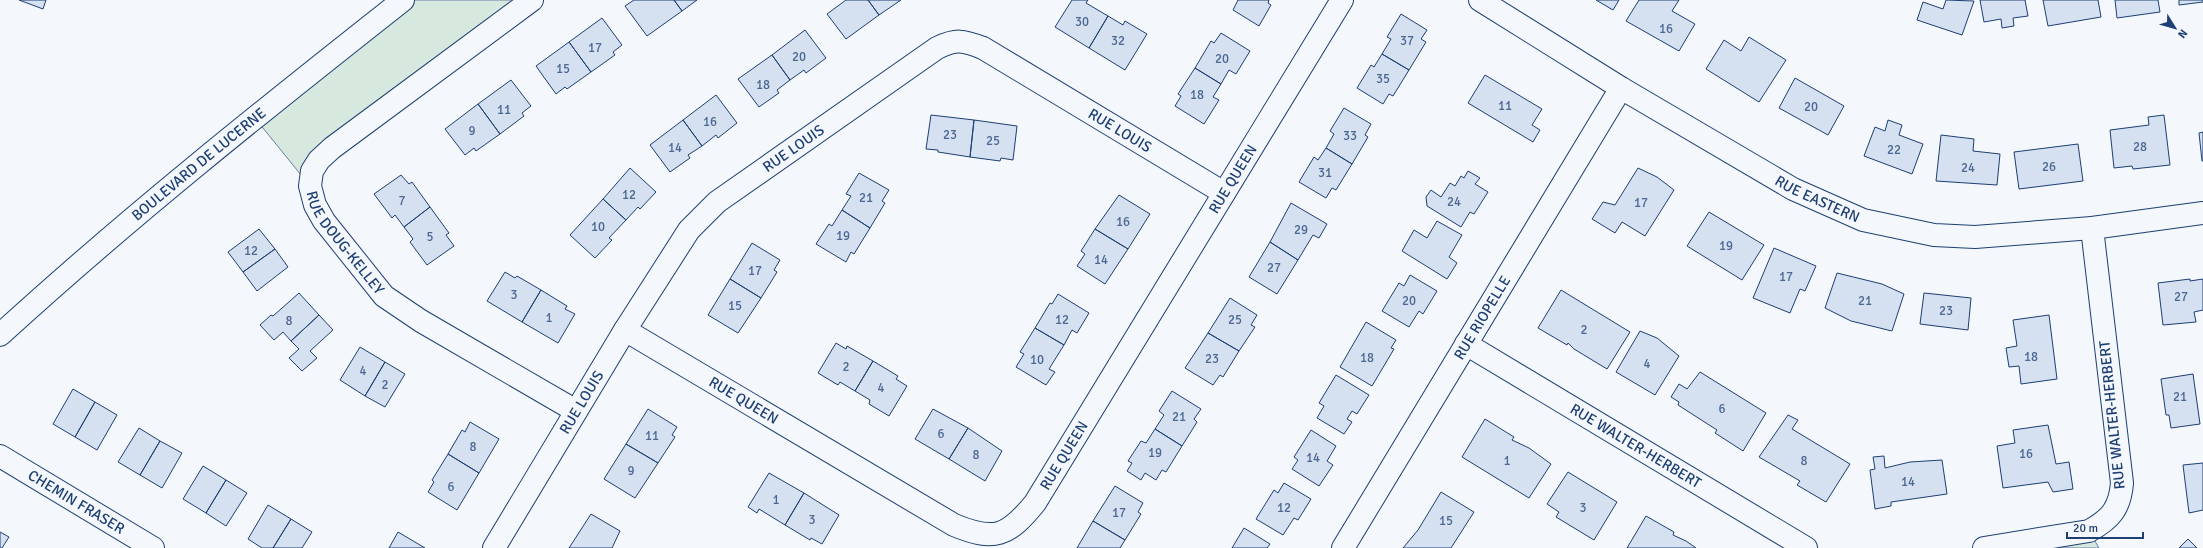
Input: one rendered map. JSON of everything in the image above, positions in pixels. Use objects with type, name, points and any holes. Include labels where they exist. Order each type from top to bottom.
[{"type":"street","name":"BOULEVARD DE LUCERNE","points":[[0,335],[77,265],[254,117],[403,0]]},
{"type":"street","name":"RUE DOUG-KELLEY","points":[[532,0],[332,148],[319,160],[312,171],[310,186],[315,205],[324,221],[384,296],[421,321],[576,411]]},
{"type":"street","name":"RUE QUEEN","points":[[625,330],[954,525],[973,533],[992,535],[1010,530],[1035,503],[1342,0]]},
{"type":"street","name":"RUE EASTERN","points":[[1480,0],[1621,88],[1793,189],[1863,220],[1934,235],[1975,237],[2092,228],[2203,213]]},
{"type":"street","name":"RUE LOUIS","points":[[494,548],[625,330],[689,230],[702,215],[717,202],[930,53],[952,41],[968,42],[983,48],[1224,193]]},
{"type":"street","name":"RUE RIOPELLE","points":[[1343,548],[1621,88]]},
{"type":"street","name":"RUE WALTER-HERBERT","points":[[1984,548],[2089,531],[2104,523],[2113,513],[2120,498],[2122,483],[2092,228]]},
{"type":"street","name":"RUE WALTER-HERBERT","points":[[1466,344],[1806,548]]},
{"type":"street","name":"CHEMIN FRASER","points":[[0,456],[153,548]]},
{"type":"shaded area","points":[[403,0],[532,0],[331,148],[310,186],[254,117]]},
{"type":"shaded area","points":[[2089,531],[2099,548],[1984,548]]},
{"type":"building","points":[[19,0],[46,0],[43,9]]},
{"type":"building","points":[[634,0],[674,0],[682,11],[647,36],[625,6]]},
{"type":"building","points":[[674,0],[697,0],[682,11]]},
{"type":"building","points":[[846,0],[868,0],[879,15],[846,39],[827,14]]},
{"type":"building","points":[[868,0],[901,0],[879,15]]},
{"type":"building","points":[[1072,0],[1088,0],[1086,3],[1108,16],[1089,48],[1055,27]]},
{"type":"building","points":[[1238,0],[1269,0],[1268,3],[1271,5],[1259,26],[1233,10]]},
{"type":"building","points":[[1596,0],[1619,0],[1613,10]]},
{"type":"building","points":[[1639,0],[1679,0],[1672,11],[1695,24],[1679,51],[1626,21]]},
{"type":"building","points":[[1946,0],[1974,1],[1962,35],[1917,20],[1923,2],[1943,9]]},
{"type":"building","points":[[1980,0],[2025,0],[2028,16],[2013,18],[2014,26],[2002,28],[2001,19],[1984,22]]},
{"type":"building","points":[[2043,0],[2098,0],[2101,17],[2048,26]]},
{"type":"building","points":[[2115,0],[2158,0],[2160,12],[2117,18]]},
{"type":"building","points":[[2179,0],[2203,0],[2203,2],[2179,5]]},
{"type":"building","points":[[1401,14],[1427,30],[1421,39],[1426,42],[1409,70],[1382,54],[1391,39],[1387,37]]},
{"type":"building","points":[[1108,16],[1123,25],[1125,21],[1147,34],[1125,70],[1089,48]]},
{"type":"building","points":[[602,18],[622,45],[613,52],[615,55],[591,72],[569,42]]},
{"type":"building","points":[[805,30],[826,58],[806,73],[804,70],[790,80],[772,55]]},
{"type":"building","points":[[1221,33],[1250,51],[1236,74],[1229,70],[1221,84],[1195,68],[1211,41],[1214,43]]},
{"type":"building","points":[[1749,37],[1786,60],[1759,102],[1706,69],[1724,40],[1741,51]]},
{"type":"building","points":[[569,42],[591,72],[567,89],[565,87],[556,94],[536,66]]},
{"type":"building","points":[[1382,54],[1409,70],[1393,96],[1389,94],[1383,104],[1357,88],[1371,65],[1374,67]]},
{"type":"building","points":[[772,55],[790,80],[777,90],[779,93],[759,107],[738,79]]},
{"type":"building","points":[[1195,68],[1221,84],[1213,97],[1219,100],[1204,124],[1175,106],[1181,96],[1178,94]]},
{"type":"building","points":[[1485,75],[1542,109],[1532,125],[1540,130],[1533,142],[1468,103]]},
{"type":"building","points":[[1795,78],[1844,106],[1828,135],[1779,108]]},
{"type":"building","points":[[511,80],[531,106],[522,113],[524,116],[500,134],[478,104]]},
{"type":"building","points":[[716,95],[737,123],[718,138],[716,135],[702,146],[683,120]]},
{"type":"building","points":[[478,104],[500,134],[476,151],[474,148],[465,155],[445,129]]},
{"type":"building","points":[[1344,108],[1371,124],[1365,135],[1368,137],[1352,164],[1326,148],[1334,134],[1330,131]]},
{"type":"building","points":[[931,115],[974,120],[970,157],[926,149]]},
{"type":"building","points":[[2164,115],[2170,165],[2133,169],[2132,166],[2114,168],[2110,130],[2149,125],[2148,117]]},
{"type":"building","points":[[683,120],[702,146],[688,155],[690,158],[670,172],[650,145]]},
{"type":"building","points":[[974,120],[1017,126],[1013,160],[1001,158],[1000,161],[970,157]]},
{"type":"building","points":[[1888,120],[1902,125],[1899,135],[1923,144],[1912,174],[1864,156],[1875,127],[1885,131]]},
{"type":"building","points":[[2203,132],[2203,161],[2202,161],[2199,133]]},
{"type":"building","points":[[1941,135],[1974,139],[1973,151],[2000,154],[1997,185],[1936,181]]},
{"type":"building","points":[[2078,144],[2083,181],[2019,189],[2014,152]]},
{"type":"building","points":[[1326,148],[1352,164],[1336,190],[1332,188],[1326,198],[1299,182],[1314,157],[1318,160]]},
{"type":"building","points":[[630,168],[656,192],[640,209],[638,207],[626,220],[603,199]]},
{"type":"building","points":[[1638,168],[1657,177],[1674,190],[1645,236],[1622,222],[1615,233],[1592,219],[1603,202],[1615,205]]},
{"type":"building","points":[[1468,171],[1480,178],[1475,184],[1488,192],[1474,214],[1470,212],[1461,227],[1427,206],[1426,197],[1431,190],[1441,197],[1450,183],[1455,186],[1461,176],[1464,178]]},
{"type":"building","points":[[859,173],[889,190],[882,201],[885,203],[870,228],[842,210],[851,196],[846,194]]},
{"type":"building","points":[[401,175],[409,184],[412,182],[430,207],[404,227],[395,215],[392,218],[374,194]]},
{"type":"building","points":[[1119,195],[1150,214],[1128,249],[1095,229]]},
{"type":"building","points":[[603,199],[626,220],[609,238],[612,240],[595,258],[570,235]]},
{"type":"building","points":[[1291,203],[1327,224],[1319,238],[1313,235],[1298,260],[1270,242]]},
{"type":"building","points":[[430,207],[449,233],[446,235],[454,246],[427,265],[410,242],[413,239],[404,227]]},
{"type":"building","points":[[842,210],[870,228],[854,254],[851,252],[846,262],[816,244],[829,224],[832,226]]},
{"type":"building","points":[[1709,212],[1764,245],[1742,280],[1687,246]]},
{"type":"building","points":[[1437,221],[1462,235],[1449,257],[1457,263],[1447,279],[1402,251],[1414,230],[1427,238]]},
{"type":"building","points":[[259,229],[275,249],[243,272],[228,252]]},
{"type":"building","points":[[1095,229],[1128,249],[1105,284],[1077,266],[1085,254],[1081,251]]},
{"type":"building","points":[[1270,242],[1298,260],[1277,294],[1249,277]]},
{"type":"building","points":[[752,243],[780,260],[774,270],[777,272],[761,298],[730,279]]},
{"type":"building","points":[[1774,248],[1816,266],[1805,291],[1800,289],[1790,313],[1753,298]]},
{"type":"building","points":[[275,249],[288,267],[257,291],[243,272]]},
{"type":"building","points":[[505,272],[515,278],[517,276],[541,290],[522,322],[487,301]]},
{"type":"building","points":[[1837,273],[1882,284],[1904,294],[1892,331],[1851,321],[1825,308]]},
{"type":"building","points":[[1410,275],[1437,291],[1423,314],[1419,311],[1409,327],[1382,311],[1399,283],[1404,286]]},
{"type":"building","points":[[730,279],[761,298],[738,333],[708,315]]},
{"type":"building","points":[[2190,279],[2190,281],[2203,279],[2203,310],[2194,312],[2196,322],[2163,325],[2158,283]]},
{"type":"building","points":[[541,290],[567,306],[565,309],[575,314],[558,343],[522,322]]},
{"type":"building","points":[[1561,290],[1630,332],[1607,369],[1574,349],[1568,343],[1567,345],[1538,328]]},
{"type":"building","points":[[299,293],[319,315],[291,341],[283,332],[274,340],[260,325],[271,315],[273,316]]},
{"type":"building","points":[[1924,293],[1971,298],[1968,330],[1920,324]]},
{"type":"building","points":[[1058,294],[1089,313],[1077,333],[1072,330],[1064,345],[1035,328],[1050,303],[1052,304]]},
{"type":"building","points":[[1230,298],[1257,315],[1251,325],[1255,327],[1239,351],[1208,333]]},
{"type":"building","points":[[319,315],[333,330],[310,351],[317,358],[302,371],[289,358],[299,349],[291,341]]},
{"type":"building","points":[[2049,315],[2057,379],[2021,384],[2019,366],[2009,367],[2006,348],[2017,346],[2013,320]]},
{"type":"building","points":[[1366,322],[1396,340],[1391,348],[1394,349],[1372,386],[1340,367]]},
{"type":"building","points":[[1035,328],[1064,345],[1049,369],[1055,372],[1046,385],[1016,367],[1024,354],[1020,352]]},
{"type":"building","points":[[1640,331],[1657,338],[1679,356],[1655,395],[1616,372]]},
{"type":"building","points":[[1208,333],[1239,351],[1223,377],[1220,375],[1213,385],[1185,368]]},
{"type":"building","points":[[836,343],[846,349],[847,346],[873,361],[855,391],[840,382],[838,385],[818,373]]},
{"type":"building","points":[[360,347],[385,362],[365,396],[340,380]]},
{"type":"building","points":[[873,361],[898,376],[896,379],[907,386],[889,416],[869,404],[870,400],[855,391]]},
{"type":"building","points":[[385,362],[405,374],[385,407],[365,396]]},
{"type":"building","points":[[1700,372],[1766,413],[1743,451],[1715,433],[1717,430],[1678,405],[1679,402],[1671,397],[1679,384],[1687,389]]},
{"type":"building","points":[[2193,374],[2200,424],[2171,428],[2169,415],[2166,415],[2161,379]]},
{"type":"building","points":[[1336,375],[1369,395],[1357,414],[1352,411],[1347,419],[1352,422],[1344,434],[1317,418],[1324,406],[1319,403]]},
{"type":"building","points":[[73,389],[95,402],[75,437],[53,424]]},
{"type":"building","points":[[1172,391],[1201,409],[1194,419],[1197,422],[1182,446],[1155,429],[1164,415],[1159,411]]},
{"type":"building","points":[[95,402],[117,415],[97,450],[75,437]]},
{"type":"building","points":[[648,409],[677,427],[672,435],[675,437],[658,463],[626,444]]},
{"type":"building","points":[[933,409],[968,428],[949,459],[915,439]]},
{"type":"building","points":[[1788,415],[1798,420],[1792,429],[1850,464],[1826,502],[1797,485],[1800,481],[1759,457]]},
{"type":"building","points":[[1485,419],[1514,437],[1512,440],[1529,448],[1551,464],[1529,498],[1462,457]]},
{"type":"building","points":[[470,422],[499,439],[479,473],[448,454],[462,430],[465,432]]},
{"type":"building","points":[[2048,425],[2056,464],[2069,462],[2073,489],[2053,492],[2048,482],[2003,488],[1997,446],[2015,443],[2013,430]]},
{"type":"building","points":[[139,428],[160,441],[140,475],[118,462]]},
{"type":"building","points":[[968,428],[1002,451],[985,481],[949,459]]},
{"type":"building","points":[[1155,429],[1182,446],[1166,472],[1162,470],[1156,480],[1145,473],[1141,480],[1127,471],[1132,463],[1128,461],[1141,441],[1146,443]]},
{"type":"building","points":[[1311,430],[1336,446],[1327,461],[1333,465],[1319,486],[1292,469],[1298,460],[1294,457]]},
{"type":"building","points":[[160,441],[182,453],[162,488],[140,475]]},
{"type":"building","points":[[626,444],[658,463],[635,498],[604,479]]},
{"type":"building","points":[[448,454],[479,473],[457,510],[428,492],[434,482],[432,480]]},
{"type":"building","points":[[1884,456],[1885,468],[1910,462],[1942,460],[1947,494],[1891,502],[1891,506],[1875,509],[1870,470],[1875,469],[1873,457]]},
{"type":"building","points":[[2203,463],[2203,510],[2189,513],[2183,465]]},
{"type":"building","points":[[203,466],[226,480],[206,513],[183,499]]},
{"type":"building","points":[[1568,472],[1617,502],[1594,540],[1556,517],[1559,512],[1547,504]]},
{"type":"building","points":[[769,473],[804,493],[785,525],[759,509],[757,513],[748,507]]},
{"type":"building","points":[[226,480],[247,493],[226,526],[206,513]]},
{"type":"building","points":[[1284,483],[1311,499],[1298,520],[1294,518],[1283,535],[1256,519],[1274,490],[1278,493]]},
{"type":"building","points":[[1115,486],[1143,503],[1138,512],[1141,514],[1125,540],[1093,521]]},
{"type":"building","points":[[1441,492],[1474,512],[1451,548],[1403,548],[1418,530]]},
{"type":"building","points":[[804,493],[839,515],[822,544],[811,538],[810,540],[785,525]]},
{"type":"building","points":[[268,505],[291,519],[273,548],[262,548],[248,539]]},
{"type":"building","points":[[591,514],[620,531],[612,548],[569,548]]},
{"type":"building","points":[[1646,516],[1674,532],[1673,535],[1696,548],[1627,548]]},
{"type":"building","points":[[291,519],[312,532],[302,548],[273,548]]},
{"type":"building","points":[[1093,521],[1125,540],[1120,548],[1077,548]]},
{"type":"building","points":[[1244,528],[1270,544],[1267,548],[1232,548]]},
{"type":"building","points":[[0,532],[9,537],[2,548],[0,548]]},
{"type":"building","points":[[398,532],[425,548],[389,548]]},
{"type":"building","points":[[2188,539],[2197,548],[2179,548]]}]
